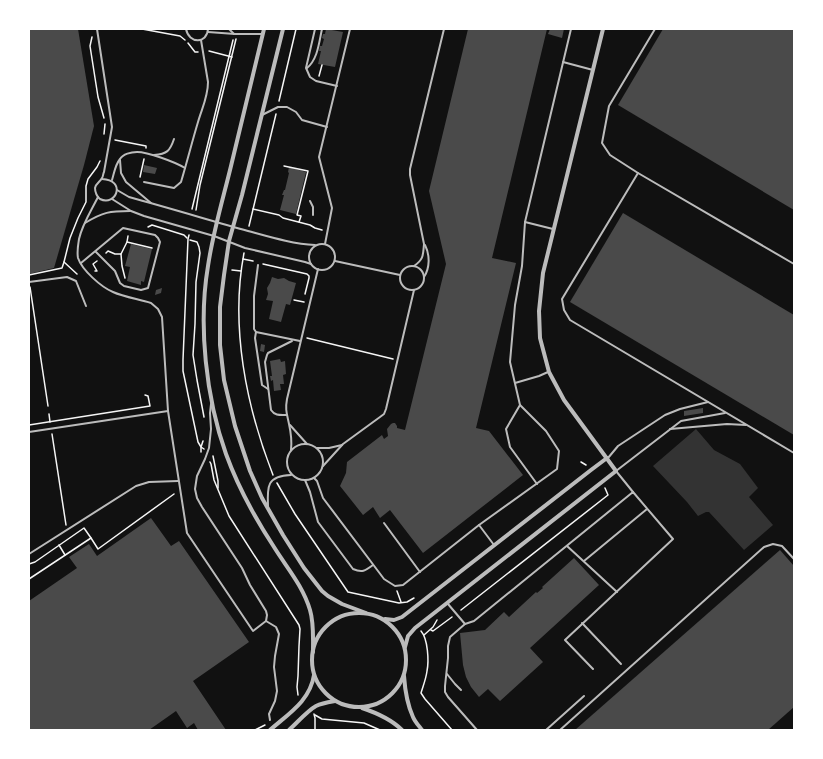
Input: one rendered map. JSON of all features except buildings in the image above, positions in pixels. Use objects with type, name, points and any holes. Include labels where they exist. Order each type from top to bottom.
[{"type":"street","points":[[264,29],[214,236],[208,266],[203,322],[206,360],[212,401],[219,433],[234,474],[259,525],[307,599],[313,621],[313,652]]},
{"type":"street","points":[[283,29],[234,227],[229,241],[220,307],[220,345],[224,380],[235,426],[245,456],[269,512],[304,568],[322,592],[342,604],[366,613]]},
{"type":"street","points":[[405,647],[408,636],[415,628],[616,471],[608,458],[564,400],[549,372],[540,338],[538,311],[543,274],[603,29]]},
{"type":"street","points":[[385,619],[394,620],[402,617],[608,458]]},
{"type":"street","points":[[359,612],[366,613],[385,619],[398,631],[405,647],[407,661],[404,676],[400,684],[387,698],[374,705],[352,707],[335,701],[320,687],[314,675],[312,660],[314,645],[321,632],[332,621],[344,614],[359,612]]},
{"type":"street","points":[[270,730],[303,701],[310,690],[314,675]]},
{"type":"street","points":[[404,676],[409,708],[413,718],[422,730]]},
{"type":"street","points":[[288,730],[316,706],[335,701]]},
{"type":"street","points":[[360,707],[385,717],[402,730]]},
{"type":"lane","points":[[97,29],[112,127],[104,172],[102,179],[96,184],[95,188],[98,197],[105,200],[112,199],[144,216],[214,236],[245,248],[311,264]]},
{"type":"lane","points":[[186,29],[189,36],[195,40],[200,40],[206,37],[208,30],[236,34],[262,34]]},
{"type":"lane","points":[[229,29],[236,34]]},
{"type":"lane","points":[[315,29],[306,68],[310,77],[316,81],[337,86]]},
{"type":"lane","points":[[306,68],[311,64],[317,52],[322,29]]},
{"type":"lane","points":[[325,244],[332,208],[319,157],[350,29]]},
{"type":"lane","points":[[424,244],[422,260],[414,266],[406,267],[401,272],[400,280],[402,286],[408,290],[414,290],[421,286],[427,274],[429,261],[424,244],[410,170],[444,29]]},
{"type":"lane","points":[[314,478],[317,481],[323,498],[373,565],[384,579],[395,586],[403,585],[479,525],[557,469],[559,452],[546,430],[520,405],[510,362],[515,305],[522,266],[525,222],[571,29]]},
{"type":"lane","points":[[654,29],[609,106],[602,143],[610,155],[638,173],[794,264]]},
{"type":"lane","points":[[144,182],[174,188],[181,182],[208,89],[200,40]]},
{"type":"lane","points":[[563,62],[593,70]]},
{"type":"lane","points":[[262,115],[278,107],[286,107],[296,112],[302,120],[327,127]]},
{"type":"lane","points":[[153,156],[163,154],[169,150],[174,139]]},
{"type":"lane","points":[[112,180],[115,168],[120,159],[128,153],[138,152],[178,164],[185,168]]},
{"type":"lane","points":[[120,159],[121,173],[126,182],[152,204]]},
{"type":"lane","points":[[638,173],[562,299],[564,310],[570,320],[794,453]]},
{"type":"lane","points":[[102,179],[112,180],[117,190],[129,197],[217,223],[305,245],[325,244],[330,246],[334,251],[334,260],[329,268],[323,270],[318,269],[313,267],[311,264],[308,257],[310,250],[315,245]]},
{"type":"lane","points":[[112,199],[117,190]]},
{"type":"lane","points":[[98,197],[84,224],[79,240],[78,258],[97,282],[109,290],[151,303],[155,305],[160,312],[162,317],[168,411],[187,533],[253,631],[266,621],[266,611],[250,585],[242,568],[202,508],[197,498],[195,489],[197,476],[210,444],[210,413],[212,401]]},
{"type":"lane","points":[[310,201],[313,207],[313,215]]},
{"type":"lane","points":[[84,224],[96,216],[107,212],[131,210]]},
{"type":"lane","points":[[525,222],[554,230]]},
{"type":"lane","points":[[81,263],[123,228],[155,235],[160,242],[148,288],[140,290],[124,286],[120,283],[115,271],[96,252]]},
{"type":"lane","points":[[334,260],[400,276]]},
{"type":"lane","points":[[258,264],[254,296],[254,330],[256,332],[255,338],[262,385],[268,390]]},
{"type":"lane","points":[[414,266],[421,270],[424,278]]},
{"type":"lane","points":[[291,450],[292,443],[286,415],[286,399],[318,269]]},
{"type":"lane","points":[[29,282],[67,276],[72,278],[76,281],[86,306]]},
{"type":"lane","points":[[323,466],[321,454],[310,444],[298,445],[288,454],[287,465],[292,474],[296,478],[310,480],[314,478],[343,444],[384,414],[414,290]]},
{"type":"lane","points":[[256,332],[300,341]]},
{"type":"lane","points":[[286,415],[277,415],[271,410],[265,362],[266,355],[271,351],[293,340]]},
{"type":"lane","points":[[515,383],[549,372]]},
{"type":"lane","points":[[608,458],[618,446],[665,415],[680,409],[708,402]]},
{"type":"lane","points":[[520,405],[506,430],[510,447],[537,484]]},
{"type":"lane","points":[[29,432],[168,411]]},
{"type":"lane","points":[[593,669],[565,640],[673,539],[616,471],[681,421],[726,413]]},
{"type":"lane","points":[[289,424],[307,444]]},
{"type":"lane","points":[[669,429],[727,424],[746,425]]},
{"type":"lane","points":[[316,448],[329,448],[343,444]]},
{"type":"lane","points":[[269,512],[269,485],[274,479],[292,474]]},
{"type":"lane","points":[[305,480],[310,492],[318,522],[352,569],[358,571],[366,570],[373,565]]},
{"type":"lane","points":[[29,554],[136,486],[149,482],[178,481]]},
{"type":"lane","points":[[477,730],[445,692],[450,637],[465,624],[474,621],[633,492]]},
{"type":"lane","points":[[584,561],[647,509]]},
{"type":"lane","points":[[384,522],[420,572]]},
{"type":"lane","points":[[479,525],[494,546]]},
{"type":"lane","points":[[560,730],[764,547],[773,544],[782,546],[794,559]]},
{"type":"lane","points":[[567,546],[617,592]]},
{"type":"lane","points":[[447,603],[465,624]]},
{"type":"lane","points":[[266,621],[276,627],[279,634],[274,667],[277,691],[275,701],[269,714],[270,720]]},
{"type":"lane","points":[[582,623],[621,664]]},
{"type":"lane","points":[[447,674],[461,690]]},
{"type":"lane","points":[[546,730],[584,696]]},
{"type":"path","points":[[142,29],[180,36],[196,52],[198,52]]},
{"type":"path","points":[[248,231],[296,29]]},
{"type":"path","points":[[91,33],[92,37],[90,46],[98,97],[105,120],[104,137]]},
{"type":"path","points":[[196,212],[200,186],[232,57],[236,34]]},
{"type":"path","points":[[191,211],[234,39]]},
{"type":"path","points":[[208,51],[232,57]]},
{"type":"path","points":[[319,79],[322,65]]},
{"type":"path","points":[[113,139],[116,141],[146,146],[146,148]]},
{"type":"path","points":[[29,275],[62,268],[70,238],[86,202],[86,186],[88,180],[97,167],[101,155]]},
{"type":"path","points":[[284,166],[308,171],[297,215],[301,216],[299,222]]},
{"type":"path","points":[[192,206],[197,207]]},
{"type":"path","points":[[253,209],[279,215],[283,218],[327,231]]},
{"type":"path","points":[[146,228],[152,225],[184,235],[187,238]]},
{"type":"path","points":[[126,282],[121,254],[127,242],[128,232]]},
{"type":"path","points":[[189,235],[183,360],[185,382],[195,431],[198,442],[204,449]]},
{"type":"path","points":[[190,240],[197,242],[200,250],[196,282],[196,324],[193,354],[204,419]]},
{"type":"path","points":[[127,242],[152,248]]},
{"type":"path","points":[[245,248],[241,271],[239,304],[241,343],[246,378],[258,428],[274,479],[295,514],[348,592],[400,603],[398,594]]},
{"type":"path","points":[[106,253],[108,251],[115,254],[121,254]]},
{"type":"path","points":[[243,259],[253,262]]},
{"type":"path","points":[[95,272],[97,270],[93,264],[98,260]]},
{"type":"path","points":[[64,262],[78,275]]},
{"type":"path","points":[[258,264],[307,274],[309,278],[305,294]]},
{"type":"path","points":[[232,270],[241,271]]},
{"type":"path","points":[[30,287],[48,406]]},
{"type":"path","points":[[294,300],[304,302]]},
{"type":"path","points":[[302,336],[393,359]]},
{"type":"path","points":[[29,425],[50,423],[150,406],[148,396],[145,395]]},
{"type":"path","points":[[49,414],[50,423]]},
{"type":"path","points":[[52,433],[66,525]]},
{"type":"path","points":[[201,457],[201,447],[204,438]]},
{"type":"path","points":[[211,454],[214,458],[218,488]]},
{"type":"path","points":[[209,460],[214,480],[229,516],[300,629],[297,690],[299,697]]},
{"type":"path","points":[[581,462],[587,466]]},
{"type":"path","points":[[424,635],[430,630],[433,631],[608,495],[604,488]]},
{"type":"path","points":[[29,564],[36,562],[84,528],[98,549],[174,494]]},
{"type":"path","points":[[29,579],[91,538]]},
{"type":"path","points":[[59,545],[65,555]]},
{"type":"path","points":[[420,630],[424,635],[428,656],[427,672],[421,693],[452,730]]},
{"type":"path","points":[[315,730],[314,714],[322,718],[364,722],[380,730]]},
{"type":"path","points":[[254,730],[264,727],[270,720]]},
{"type":"shaded area","points":[[696,429],[714,450],[740,464],[758,488],[749,497],[773,525],[744,550],[709,512],[698,516],[653,466]]}]
